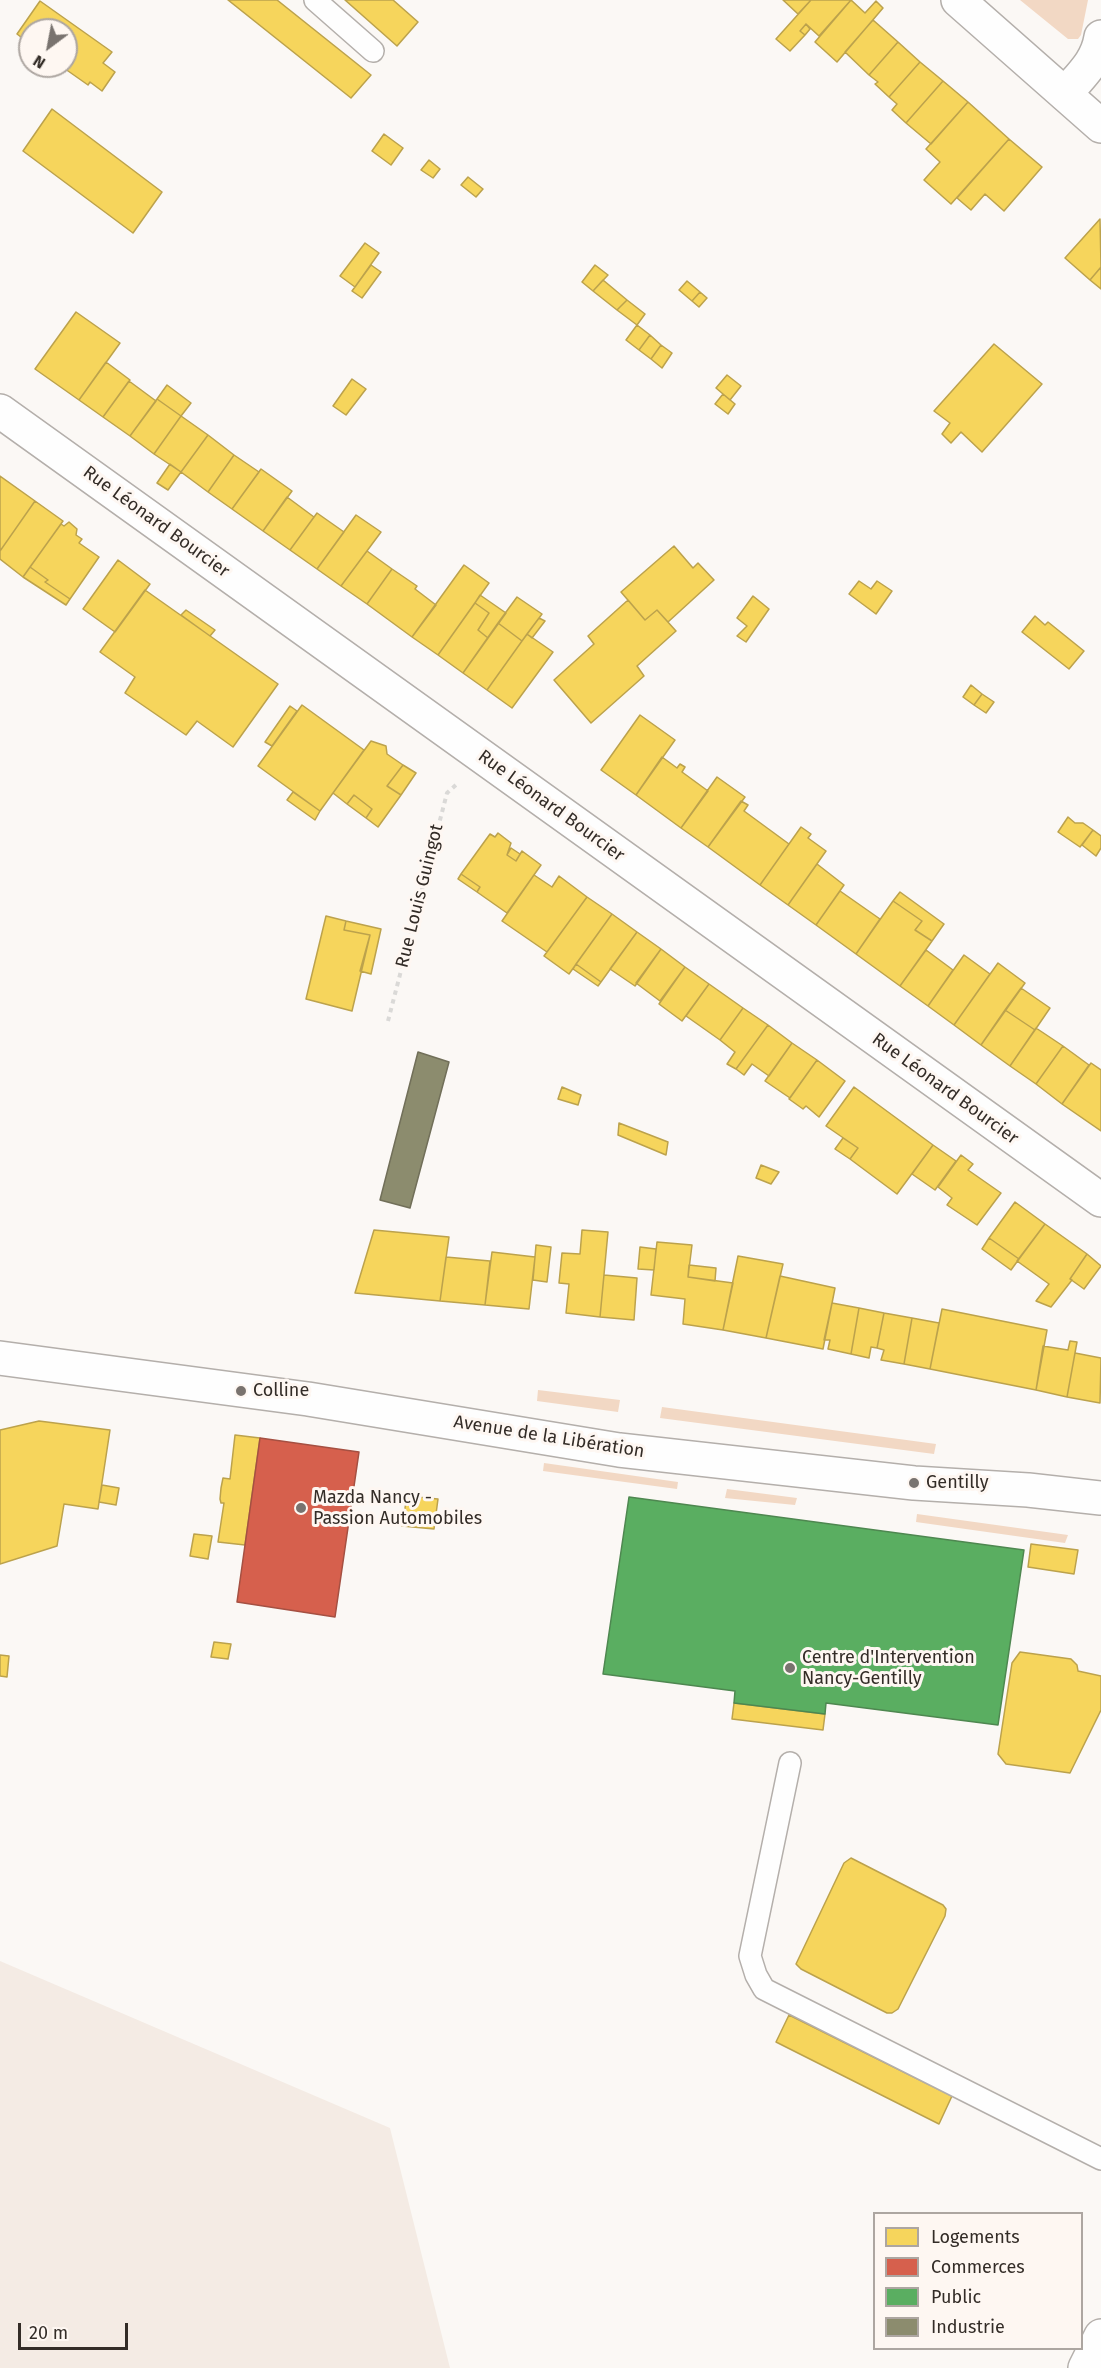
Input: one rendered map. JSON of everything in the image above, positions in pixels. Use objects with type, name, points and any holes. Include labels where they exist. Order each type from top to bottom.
[{"type":"street","points":[[958,0],[1101,126]]},
{"type":"street","points":[[1065,94],[1098,52],[1101,37]]},
{"type":"street","name":"Rue Léonard Bourcier","points":[[0,411],[1101,1200]]},
{"type":"street","name":"Avenue de la Libération","points":[[0,1358],[308,1399],[619,1450],[914,1483],[1028,1490],[1101,1498]]},
{"type":"street","points":[[1085,2368],[1101,2336]]},
{"type":"lane","points":[[315,0],[373,51]]},
{"type":"lane","points":[[790,1763],[750,1956],[756,1975],[764,1989],[1101,2159]]},
{"type":"path","name":"Rue Louis Guingot","points":[[388,1021],[447,793],[463,779]]},
{"type":"shaded area","points":[[1020,0],[1088,0],[1081,35],[1078,39],[1068,39]]},
{"type":"shaded area","points":[[538,1390],[620,1400],[618,1412],[537,1401]]},
{"type":"shaded area","points":[[662,1407],[936,1444],[934,1454],[660,1418]]},
{"type":"shaded area","points":[[544,1463],[678,1482],[677,1489],[543,1471]]},
{"type":"shaded area","points":[[727,1489],[797,1498],[795,1505],[725,1498]]},
{"type":"shaded area","points":[[917,1514],[1068,1535],[1065,1543],[916,1522]]},
{"type":"shaded area","points":[[0,1961],[390,2128],[450,2368],[0,2368]]},
{"type":"building: Logements","points":[[228,0],[277,0],[371,75],[351,98]]},
{"type":"building: Logements","points":[[345,0],[393,0],[418,22],[397,46]]},
{"type":"building: Logements","points":[[783,0],[811,0],[798,14]]},
{"type":"building: Logements","points":[[811,0],[851,0],[819,36],[806,24],[800,31],[805,35],[790,51],[776,39]]},
{"type":"building: Logements","points":[[851,0],[865,13],[876,1],[883,8],[837,62],[815,42]]},
{"type":"building: Logements","points":[[40,1],[64,18],[28,18]]},
{"type":"building: Logements","points":[[873,20],[898,42],[869,75],[845,52]]},
{"type":"building: Logements","points":[[806,24],[810,29],[805,35],[800,31]]},
{"type":"building: Logements","points":[[78,28],[112,52],[103,63],[115,72],[102,91],[90,82],[88,85],[78,78]]},
{"type":"building: Logements","points":[[898,42],[920,62],[889,97],[875,84],[878,82],[869,75]]},
{"type":"building: Logements","points":[[920,62],[943,81],[906,123],[892,110],[897,104],[889,97]]},
{"type":"building: Logements","points":[[943,81],[968,102],[931,144],[906,123]]},
{"type":"building: Logements","points":[[968,102],[1009,139],[951,204],[924,180],[940,162],[926,149]]},
{"type":"building: Logements","points":[[52,109],[162,192],[133,233],[23,151]]},
{"type":"building: Logements","points":[[384,134],[403,148],[391,165],[372,151]]},
{"type":"building: Logements","points":[[1009,139],[1042,167],[1004,211],[985,194],[971,210],[957,198]]},
{"type":"building: Logements","points":[[429,160],[440,169],[433,178],[421,170]]},
{"type":"building: Logements","points":[[468,177],[483,189],[476,197],[461,185]]},
{"type":"building: Logements","points":[[1100,219],[1101,267],[1090,280],[1065,258]]},
{"type":"building: Logements","points":[[365,243],[379,253],[355,287],[340,276]]},
{"type":"building: Logements","points":[[371,265],[381,272],[362,298],[352,291]]},
{"type":"building: Logements","points":[[595,265],[608,275],[593,291],[582,282]]},
{"type":"building: Logements","points":[[1101,267],[1101,289],[1090,280]]},
{"type":"building: Logements","points":[[603,280],[627,300],[617,310],[593,291]]},
{"type":"building: Logements","points":[[687,281],[700,292],[692,301],[679,290]]},
{"type":"building: Logements","points":[[700,292],[707,298],[699,307],[692,301]]},
{"type":"building: Logements","points":[[627,300],[645,314],[637,325],[617,310]]},
{"type":"building: Logements","points":[[76,312],[120,343],[79,400],[35,369]]},
{"type":"building: Logements","points":[[637,325],[650,335],[639,350],[626,340]]},
{"type":"building: Logements","points":[[650,335],[661,345],[651,359],[639,350]]},
{"type":"building: Logements","points":[[994,344],[1042,384],[982,452],[961,432],[951,443],[942,434],[950,423],[934,411]]},
{"type":"building: Logements","points":[[661,345],[672,353],[662,368],[651,359]]},
{"type":"building: Logements","points":[[106,362],[130,380],[103,417],[79,400]]},
{"type":"building: Logements","points":[[727,375],[741,386],[730,400],[716,388]]},
{"type":"building: Logements","points":[[352,379],[366,389],[346,415],[333,406]]},
{"type":"building: Logements","points":[[129,381],[156,401],[130,436],[103,417]]},
{"type":"building: Logements","points":[[167,385],[191,403],[181,416],[157,399]]},
{"type":"building: Logements","points":[[723,394],[735,404],[728,414],[715,404]]},
{"type":"building: Logements","points":[[157,399],[181,416],[154,454],[130,436]]},
{"type":"building: Logements","points":[[181,416],[208,435],[181,472],[154,454]]},
{"type":"building: Logements","points":[[208,435],[234,455],[208,492],[181,472]]},
{"type":"building: Logements","points":[[234,455],[259,472],[232,509],[208,492]]},
{"type":"building: Logements","points":[[170,464],[181,472],[168,490],[157,483]]},
{"type":"building: Logements","points":[[261,469],[292,491],[263,531],[232,509]]},
{"type":"building: Logements","points":[[0,476],[35,501],[0,551]]},
{"type":"building: Logements","points":[[287,497],[314,517],[290,550],[263,531]]},
{"type":"building: Logements","points":[[35,501],[63,521],[23,577],[0,559],[0,551]]},
{"type":"building: Logements","points":[[317,513],[344,532],[317,569],[290,550]]},
{"type":"building: Logements","points":[[356,515],[381,532],[341,586],[317,569]]},
{"type":"building: Logements","points":[[69,522],[77,529],[76,535],[82,539],[79,543],[99,557],[70,599],[45,582],[48,580],[30,567],[61,524],[64,526]]},
{"type":"building: Logements","points":[[674,546],[693,568],[698,563],[714,580],[668,622],[657,610],[645,620],[621,592]]},
{"type":"building: Logements","points":[[367,551],[392,569],[367,604],[341,586]]},
{"type":"building: Logements","points":[[118,560],[150,584],[115,632],[83,609]]},
{"type":"building: Logements","points":[[464,565],[489,583],[438,655],[412,637]]},
{"type":"building: Logements","points":[[30,567],[48,580],[45,582],[70,599],[66,605],[23,577]]},
{"type":"building: Logements","points":[[392,569],[417,586],[415,589],[436,605],[412,637],[367,604]]},
{"type":"building: Logements","points":[[859,581],[871,589],[877,581],[892,591],[876,614],[849,594]]},
{"type":"building: Logements","points":[[145,590],[278,684],[233,747],[197,721],[186,735],[125,693],[135,677],[100,652]]},
{"type":"building: Logements","points":[[480,595],[506,613],[488,638],[478,630],[489,613],[475,603]]},
{"type":"building: Logements","points":[[753,596],[769,609],[746,642],[737,636],[747,626],[737,618]]},
{"type":"building: Logements","points":[[517,597],[542,614],[522,641],[498,623]]},
{"type":"building: Logements","points":[[628,600],[645,620],[657,610],[676,631],[637,666],[644,676],[591,723],[554,680],[594,644],[588,636]]},
{"type":"building: Logements","points":[[475,603],[489,613],[478,630],[488,638],[463,673],[438,655]]},
{"type":"building: Logements","points":[[186,610],[215,630],[210,636],[181,615]]},
{"type":"building: Logements","points":[[1035,616],[1045,625],[1048,622],[1084,651],[1069,669],[1022,632]]},
{"type":"building: Logements","points":[[539,618],[545,621],[532,638],[527,634]]},
{"type":"building: Logements","points":[[498,623],[522,641],[487,690],[463,673]]},
{"type":"building: Logements","points":[[527,634],[553,652],[512,708],[487,690]]},
{"type":"building: Logements","points":[[971,685],[982,694],[974,705],[963,697]]},
{"type":"building: Logements","points":[[982,694],[994,702],[986,713],[974,705]]},
{"type":"building: Logements","points":[[302,705],[364,750],[320,811],[258,766]]},
{"type":"building: Logements","points":[[290,706],[297,711],[272,746],[265,742]]},
{"type":"building: Logements","points":[[640,715],[675,740],[636,795],[601,770]]},
{"type":"building: Logements","points":[[371,741],[386,746],[387,754],[403,765],[387,786],[401,795],[378,827],[366,818],[372,809],[354,795],[347,804],[333,793]]},
{"type":"building: Logements","points":[[662,757],[677,768],[680,764],[685,767],[682,772],[708,791],[681,828],[636,795]]},
{"type":"building: Logements","points":[[403,765],[416,773],[401,795],[387,786]]},
{"type":"building: Logements","points":[[717,777],[745,797],[708,847],[681,828]]},
{"type":"building: Logements","points":[[293,792],[320,811],[315,820],[287,800]]},
{"type":"building: Logements","points":[[354,795],[372,809],[366,818],[347,804]]},
{"type":"building: Logements","points":[[741,801],[748,805],[744,811],[789,844],[760,885],[708,847]]},
{"type":"building: Logements","points":[[1068,817],[1075,823],[1083,823],[1093,830],[1080,847],[1058,832]]},
{"type":"building: Logements","points":[[801,827],[811,834],[808,838],[826,851],[788,905],[760,885]]},
{"type":"building: Logements","points":[[1093,830],[1101,836],[1101,848],[1096,856],[1082,845]]},
{"type":"building: Logements","points":[[498,833],[511,843],[507,855],[516,861],[522,851],[541,865],[507,913],[477,892],[480,887],[461,874],[490,834],[495,837]]},
{"type":"building: Logements","points":[[511,848],[520,854],[516,861],[507,855]]},
{"type":"building: Logements","points":[[817,864],[844,885],[816,925],[788,905]]},
{"type":"building: Logements","points":[[461,874],[480,887],[477,892],[458,879]]},
{"type":"building: Logements","points":[[534,875],[552,887],[559,876],[587,897],[547,952],[502,921]]},
{"type":"building: Logements","points":[[840,891],[880,919],[856,954],[816,925]]},
{"type":"building: Logements","points":[[900,892],[944,924],[932,941],[915,930],[922,921],[893,901]]},
{"type":"building: Logements","points":[[587,897],[612,914],[569,974],[544,956]]},
{"type":"building: Logements","points":[[893,901],[922,921],[915,930],[932,941],[900,986],[856,954]]},
{"type":"building: Logements","points":[[612,914],[637,932],[601,982],[576,964]]},
{"type":"building: Logements","points":[[326,916],[346,921],[344,930],[370,935],[352,1011],[306,999]]},
{"type":"building: Logements","points":[[346,921],[381,929],[371,974],[360,971],[370,935],[344,930]]},
{"type":"building: Logements","points":[[637,932],[661,949],[635,986],[610,969]]},
{"type":"building: Logements","points":[[661,949],[685,967],[660,1001],[636,983]]},
{"type":"building: Logements","points":[[926,950],[953,970],[928,1006],[900,986]]},
{"type":"building: Logements","points":[[964,955],[990,974],[954,1025],[928,1006]]},
{"type":"building: Logements","points":[[998,963],[1025,983],[981,1045],[954,1025]]},
{"type":"building: Logements","points":[[576,964],[601,982],[598,986],[573,969]]},
{"type":"building: Logements","points":[[685,967],[709,984],[682,1021],[659,1004]]},
{"type":"building: Logements","points":[[709,984],[743,1008],[720,1040],[686,1016]]},
{"type":"building: Logements","points":[[1021,988],[1050,1008],[1035,1030],[1005,1010]]},
{"type":"building: Logements","points":[[743,1008],[768,1025],[736,1069],[727,1064],[735,1052],[720,1040]]},
{"type":"building: Logements","points":[[1005,1010],[1035,1030],[1010,1066],[981,1045]]},
{"type":"building: Logements","points":[[768,1025],[792,1043],[769,1076],[752,1064],[744,1075],[736,1069]]},
{"type":"building: Logements","points":[[1036,1028],[1063,1046],[1036,1084],[1010,1066]]},
{"type":"building: Logements","points":[[792,1043],[817,1060],[790,1098],[765,1081]]},
{"type":"building: Logements","points":[[1063,1046],[1089,1065],[1062,1104],[1036,1084]]},
{"type":"building: Logements","points":[[817,1060],[845,1081],[819,1117],[806,1106],[803,1109],[789,1099]]},
{"type":"building: Logements","points":[[1091,1063],[1101,1070],[1101,1131],[1062,1104]]},
{"type":"building: Logements","points":[[562,1087],[581,1095],[578,1105],[558,1099]]},
{"type":"building: Logements","points":[[854,1087],[933,1145],[897,1194],[850,1159],[858,1148],[826,1126]]},
{"type":"building: Logements","points":[[619,1123],[668,1142],[666,1155],[618,1135]]},
{"type":"building: Logements","points":[[843,1138],[858,1148],[850,1159],[835,1149]]},
{"type":"building: Logements","points":[[933,1145],[956,1161],[935,1190],[912,1174]]},
{"type":"building: Logements","points":[[961,1155],[973,1164],[968,1170],[1001,1193],[977,1225],[947,1205],[952,1198],[938,1187]]},
{"type":"building: Logements","points":[[761,1165],[779,1172],[771,1184],[756,1178]]},
{"type":"building: Logements","points":[[1015,1202],[1045,1224],[1019,1259],[989,1238]]},
{"type":"building: Logements","points":[[1045,1224],[1087,1254],[1070,1279],[1072,1280],[1051,1307],[1036,1301],[1049,1284],[1017,1261]]},
{"type":"building: Logements","points":[[374,1230],[449,1237],[440,1301],[355,1293]]},
{"type":"building: Logements","points":[[582,1230],[608,1232],[600,1317],[566,1313],[569,1284],[559,1283],[562,1253],[580,1254]]},
{"type":"building: Logements","points":[[989,1238],[1019,1259],[1011,1270],[982,1249]]},
{"type":"building: Logements","points":[[657,1242],[692,1245],[688,1277],[733,1283],[723,1330],[683,1324],[685,1299],[651,1295]]},
{"type":"building: Logements","points":[[536,1245],[551,1247],[547,1282],[533,1280]]},
{"type":"building: Logements","points":[[640,1247],[656,1249],[654,1270],[638,1269]]},
{"type":"building: Logements","points":[[492,1252],[535,1257],[529,1309],[485,1305]]},
{"type":"building: Logements","points":[[1087,1254],[1101,1266],[1084,1289],[1070,1279]]},
{"type":"building: Logements","points":[[738,1256],[783,1264],[766,1338],[723,1330]]},
{"type":"building: Logements","points":[[446,1257],[490,1261],[485,1305],[440,1301]]},
{"type":"building: Logements","points":[[689,1265],[716,1268],[715,1281],[688,1277]]},
{"type":"building: Logements","points":[[604,1275],[637,1278],[634,1320],[600,1317]]},
{"type":"building: Logements","points":[[780,1276],[835,1288],[823,1349],[766,1338]]},
{"type":"building: Logements","points":[[832,1303],[859,1308],[851,1354],[828,1349],[830,1340],[824,1340]]},
{"type":"building: Logements","points":[[859,1308],[884,1313],[877,1348],[871,1347],[869,1358],[851,1354]]},
{"type":"building: Logements","points":[[942,1309],[1047,1330],[1036,1390],[930,1369]]},
{"type":"building: Logements","points":[[884,1313],[912,1318],[904,1364],[881,1360],[884,1350],[877,1348]]},
{"type":"building: Logements","points":[[912,1318],[939,1323],[930,1369],[904,1364]]},
{"type":"building: Logements","points":[[1070,1341],[1077,1342],[1067,1397],[1036,1390],[1043,1346],[1068,1350]]},
{"type":"building: Logements","points":[[1075,1353],[1101,1358],[1100,1403],[1067,1397]]},
{"type":"building: Logements","points":[[39,1421],[110,1430],[98,1509],[64,1504],[57,1546],[0,1564],[0,1430]]},
{"type":"building: Logements","points":[[235,1435],[260,1438],[245,1545],[218,1542],[224,1503],[221,1503],[220,1499],[221,1488],[223,1478],[230,1479]]},
{"type":"building: Logements","points":[[102,1485],[119,1488],[116,1505],[99,1502]]},
{"type":"building: Logements","points":[[407,1496],[438,1499],[434,1529],[402,1526]]},
{"type":"building: Logements","points":[[194,1534],[212,1536],[208,1559],[190,1556]]},
{"type":"building: Logements","points":[[1031,1544],[1078,1550],[1074,1574],[1028,1567]]},
{"type":"building: Logements","points":[[214,1642],[231,1644],[228,1659],[211,1657]]},
{"type":"building: Logements","points":[[1020,1652],[1071,1659],[1077,1665],[1078,1671],[1101,1676],[1101,1710],[1070,1773],[1006,1764],[998,1754],[1012,1663]]},
{"type":"building: Logements","points":[[0,1655],[9,1656],[7,1677],[0,1676]]},
{"type":"building: Logements","points":[[734,1703],[825,1714],[823,1730],[732,1719]]},
{"type":"building: Logements","points":[[851,1858],[943,1905],[946,1909],[945,1916],[898,2009],[892,2013],[887,2013],[801,1969],[796,1964],[844,1863]]},
{"type":"building: Logements","points":[[789,2015],[952,2096],[939,2124],[776,2042]]},
{"type":"building: Commerces","name":"Mazda Nancy - Passion Automobiles","points":[[260,1438],[359,1452],[335,1617],[237,1602]]},
{"type":"building: Public","points":[[629,1497],[1024,1550],[998,1725],[826,1703],[825,1714],[734,1703],[735,1691],[603,1674]]},
{"type":"building: Industrie","points":[[418,1052],[449,1062],[410,1208],[380,1200]]},
{"type":"place","name":"Colline","points":[[241,1391]]},
{"type":"place","name":"Gentilly","points":[[914,1483]]},
{"type":"place","name":"Mazda Nancy - Passion Automobiles","points":[[301,1508]]},
{"type":"place","name":"Centre d'Intervention Nancy-Gentilly","points":[[790,1668]]}]
